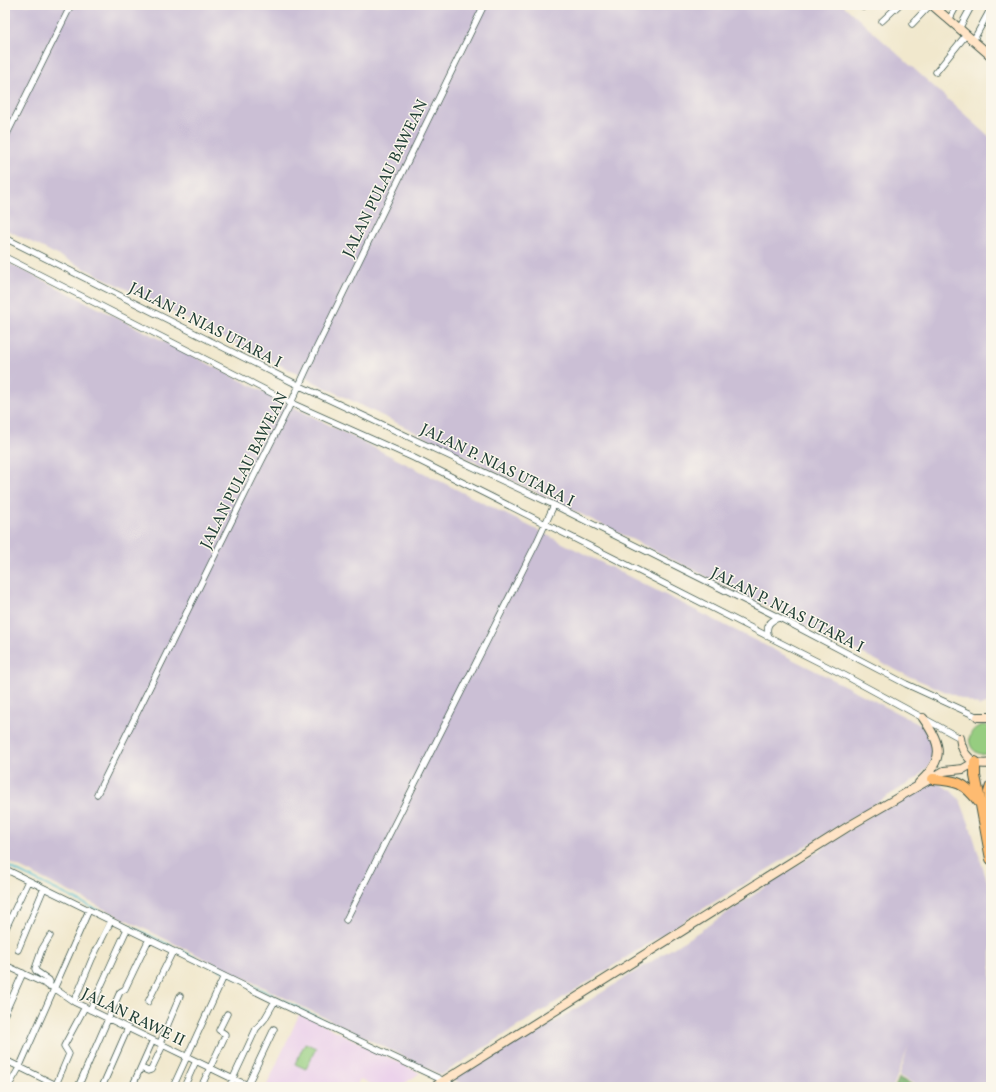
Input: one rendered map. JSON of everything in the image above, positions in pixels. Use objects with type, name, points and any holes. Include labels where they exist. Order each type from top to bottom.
[{"type":"highway","points":[[975,762],[974,776],[989,806]]},
{"type":"highway","points":[[933,779],[949,780],[960,784],[970,790],[989,806]]},
{"type":"highway","points":[[991,786],[989,792],[991,859]]},
{"type":"street","points":[[5,138],[71,5]]},
{"type":"street","name":"JALAN PULAU BAWEAN","points":[[97,794],[253,478],[292,403],[316,349],[484,5]]},
{"type":"street","points":[[882,21],[899,5]]},
{"type":"street","points":[[912,24],[931,5],[991,55]]},
{"type":"street","points":[[949,20],[957,5]]},
{"type":"street","points":[[959,29],[972,5]]},
{"type":"street","points":[[973,40],[991,8]]},
{"type":"street","points":[[936,72],[966,35]]},
{"type":"street","name":"JALAN P. NIAS UTARA I","points":[[5,238],[300,386],[554,505],[780,618],[906,684],[978,717]]},
{"type":"street","name":"JALAN P. NIAS UTARA I","points":[[5,257],[292,403],[414,458],[545,523],[844,675],[960,738]]},
{"type":"street","points":[[346,920],[554,505]]},
{"type":"street","points":[[769,637],[767,631],[768,624],[773,619],[780,618]]},
{"type":"street","points":[[978,717],[991,717]]},
{"type":"street","points":[[913,789],[929,774],[938,756],[938,746],[935,735],[923,718]]},
{"type":"street","points":[[960,738],[964,753],[969,758],[981,764],[991,763]]},
{"type":"street","points":[[434,1087],[843,829],[944,772],[963,769],[975,762]]},
{"type":"street","points":[[5,869],[275,1001],[448,1078],[456,1087]]},
{"type":"street","points":[[5,930],[28,881]]},
{"type":"street","points":[[18,950],[44,888]]},
{"type":"street","points":[[8,1087],[19,1067],[51,987],[89,910]]},
{"type":"street","points":[[74,1002],[92,959],[111,921]]},
{"type":"street","points":[[5,1060],[55,1086],[69,1054],[64,1046],[88,1008],[127,929]]},
{"type":"street","points":[[50,936],[42,948],[35,969],[49,980],[51,987]]},
{"type":"street","points":[[78,1087],[120,992],[125,989],[149,939]]},
{"type":"street","points":[[148,1002],[173,951]]},
{"type":"street","name":"JALAN RAWE II","points":[[5,964],[51,987],[74,1002],[233,1079],[254,1087]]},
{"type":"street","points":[[5,1012],[23,973]]},
{"type":"street","points":[[173,1087],[224,976]]},
{"type":"street","points":[[141,1068],[148,1071],[151,1070],[180,996]]},
{"type":"street","points":[[229,1087],[256,1029],[264,1020],[275,1001]]},
{"type":"street","points":[[201,1087],[225,1036],[219,1030],[227,1014]]},
{"type":"street","points":[[102,1087],[128,1028]]},
{"type":"street","points":[[248,1084],[274,1029]]},
{"type":"street","points":[[132,1087],[153,1040]]},
{"type":"street","points":[[184,1087],[196,1061]]},
{"type":"shaded area","points":[[5,5],[843,5],[991,138],[991,702],[980,706],[906,675],[5,229]]},
{"type":"shaded area","points":[[5,261],[922,726],[932,740],[933,749],[930,765],[917,778],[701,910],[441,1075],[5,860]]},
{"type":"shaded area","points":[[923,781],[938,783],[951,791],[960,800],[970,826],[991,894],[991,1087],[922,1087],[899,1076],[909,1045],[893,1087],[469,1087],[452,1079],[558,1020],[700,931]]},
{"type":"shaded area","points":[[300,1013],[420,1073],[399,1087],[377,1087],[360,1079],[356,1087],[266,1087]]},
{"type":"green space","points":[[983,725],[991,727],[991,753],[977,753],[970,744],[971,733],[976,728]]},
{"type":"green space","points":[[305,1043],[316,1048],[306,1069],[295,1064]]},
{"type":"green space","points":[[899,1078],[918,1087],[895,1087]]},
{"type":"waterway","points":[[5,865],[352,1034]]}]
